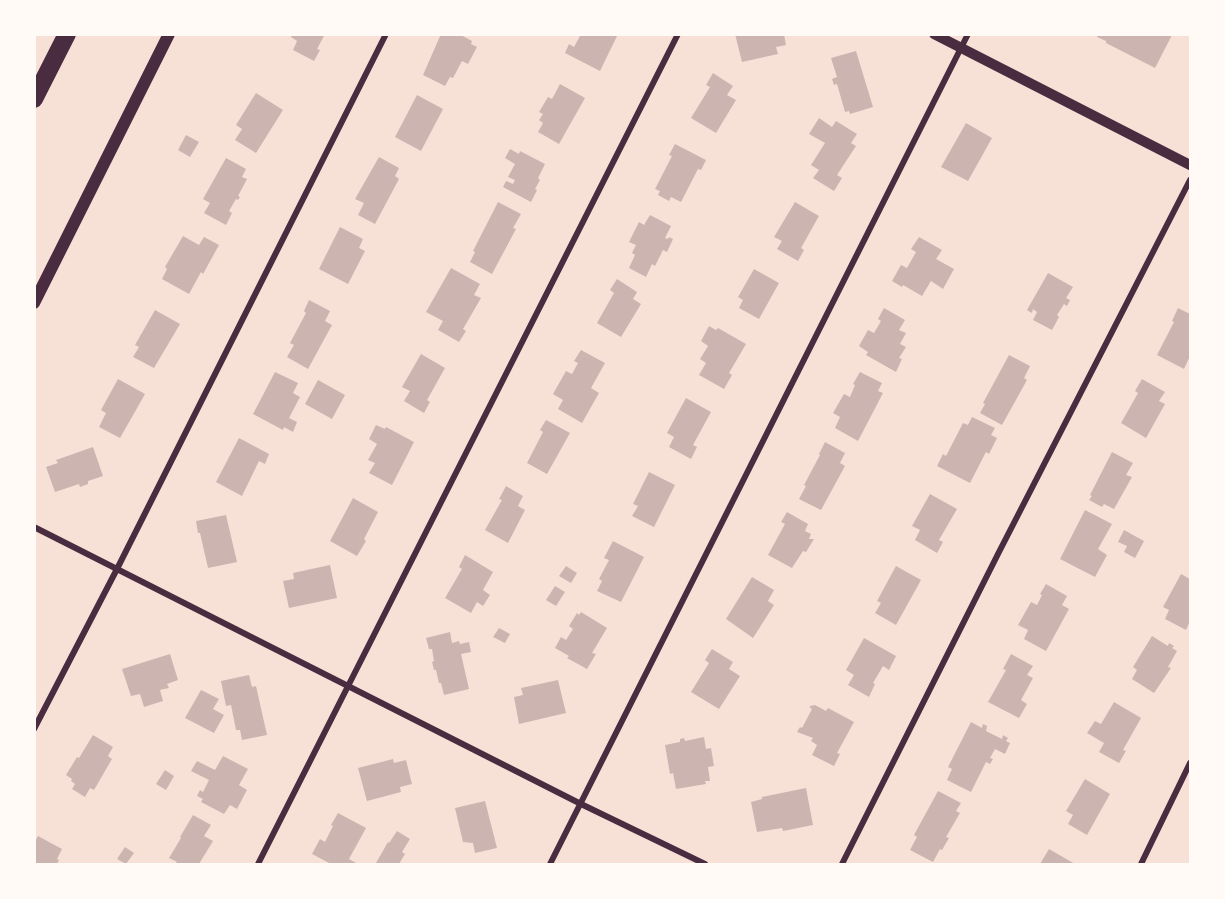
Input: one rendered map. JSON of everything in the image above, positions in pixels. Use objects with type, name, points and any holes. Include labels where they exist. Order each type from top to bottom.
[{"type":"highway","points":[[34,99],[67,34]]},
{"type":"main road","points":[[34,303],[169,34]]},
{"type":"street","points":[[34,729],[386,34]]},
{"type":"street","points":[[258,864],[678,34]]},
{"type":"street","points":[[934,34],[1191,165]]},
{"type":"street","points":[[550,864],[968,34]]},
{"type":"street","points":[[842,864],[1191,180]]},
{"type":"street","points":[[34,527],[581,804],[705,864]]},
{"type":"street","points":[[1141,864],[1191,763]]},
{"type":"building","points":[[292,34],[325,34],[314,61],[293,50],[297,41],[291,37]]},
{"type":"building","points":[[441,34],[459,34],[472,41],[471,44],[477,47],[468,64],[462,61],[453,78],[450,77],[445,86],[423,75]]},
{"type":"building","points":[[581,34],[618,34],[600,71],[565,53],[569,44],[574,47]]},
{"type":"building","points":[[735,34],[784,34],[786,45],[776,47],[778,54],[742,62]]},
{"type":"building","points":[[1098,34],[1172,35],[1155,68],[1106,43],[1097,37]]},
{"type":"building","points":[[856,51],[873,107],[850,114],[849,111],[845,112],[837,84],[834,85],[832,79],[837,77],[831,58]]},
{"type":"building","points":[[713,73],[733,86],[727,95],[736,100],[716,133],[691,118],[710,87],[706,85]]},
{"type":"building","points":[[560,84],[585,98],[559,144],[538,132],[543,123],[539,120],[543,114],[539,112],[548,97],[552,99]]},
{"type":"building","points":[[256,93],[283,110],[256,153],[235,140],[242,129],[236,125]]},
{"type":"building","points":[[417,95],[443,109],[421,151],[395,137]]},
{"type":"building","points":[[819,118],[832,127],[836,121],[857,134],[851,143],[856,146],[837,175],[842,178],[834,191],[813,178],[819,170],[811,165],[825,143],[809,134]]},
{"type":"building","points":[[966,123],[992,138],[968,181],[941,167]]},
{"type":"building","points":[[186,135],[199,142],[190,157],[178,150]]},
{"type":"building","points":[[675,144],[706,160],[701,170],[698,169],[681,202],[671,197],[669,201],[658,195],[660,191],[655,189],[672,156],[669,155]]},
{"type":"building","points":[[510,149],[519,154],[520,151],[545,164],[531,202],[503,187],[506,181],[513,184],[515,180],[508,177],[515,164],[505,158]]},
{"type":"building","points":[[379,157],[399,168],[395,176],[399,179],[375,224],[358,215],[364,203],[355,199]]},
{"type":"building","points":[[226,158],[246,169],[242,177],[247,179],[238,196],[240,197],[236,199],[229,211],[232,213],[226,225],[204,213],[210,203],[203,199]]},
{"type":"building","points":[[498,202],[521,214],[513,228],[516,229],[492,274],[470,262],[475,252],[473,251]]},
{"type":"building","points":[[795,202],[819,216],[801,248],[804,250],[798,261],[777,249],[782,241],[774,237]]},
{"type":"building","points":[[650,215],[671,226],[665,238],[673,239],[667,252],[663,250],[655,266],[652,264],[646,277],[629,268],[635,255],[632,253],[636,245],[629,242],[639,222],[644,225]]},
{"type":"building","points":[[340,227],[363,239],[359,248],[365,251],[348,284],[319,269]]},
{"type":"building","points":[[183,236],[199,245],[204,237],[219,245],[189,294],[162,279],[167,269],[165,267]]},
{"type":"building","points":[[919,237],[942,250],[936,259],[954,269],[943,289],[931,281],[922,296],[892,281],[901,265],[907,268],[916,252],[911,249]]},
{"type":"building","points":[[451,268],[480,284],[474,295],[481,298],[463,329],[466,331],[459,342],[438,330],[443,321],[426,312]]},
{"type":"building","points":[[754,269],[779,283],[759,319],[739,308],[743,300],[738,297]]},
{"type":"building","points":[[1048,273],[1073,287],[1066,298],[1070,300],[1067,306],[1064,304],[1057,315],[1059,317],[1052,330],[1033,320],[1037,312],[1033,309],[1032,313],[1027,310]]},
{"type":"building","points":[[617,279],[637,292],[633,299],[641,304],[621,337],[597,323],[614,293],[610,290]]},
{"type":"building","points":[[309,300],[330,311],[325,321],[332,325],[308,369],[287,357],[294,345],[290,343],[306,313],[304,311]]},
{"type":"building","points":[[884,308],[905,320],[899,330],[906,333],[900,344],[906,347],[899,358],[902,359],[896,372],[866,355],[868,352],[859,346],[868,330],[874,333],[881,321],[878,319]]},
{"type":"building","points":[[1178,308],[1190,314],[1190,356],[1184,369],[1157,355],[1174,322],[1172,321]]},
{"type":"building","points":[[155,310],[180,324],[154,368],[133,357],[139,347],[135,345]]},
{"type":"building","points":[[709,326],[716,330],[718,328],[746,344],[729,373],[732,375],[724,389],[699,375],[706,363],[700,359],[708,346],[701,341]]},
{"type":"building","points":[[581,350],[605,363],[591,388],[599,393],[582,423],[558,409],[563,400],[553,394],[566,371],[572,374],[578,363],[574,361]]},
{"type":"building","points":[[421,354],[445,368],[427,400],[430,402],[424,413],[404,401],[410,391],[402,387]]},
{"type":"building","points":[[1009,355],[1030,366],[1024,378],[1027,380],[1002,425],[980,413]]},
{"type":"building","points":[[275,372],[298,383],[293,393],[300,397],[289,418],[297,422],[293,432],[284,427],[283,430],[253,414]]},
{"type":"building","points":[[860,372],[882,383],[878,391],[883,393],[858,441],[835,428],[840,417],[833,413],[844,394],[850,397],[855,385],[853,384]]},
{"type":"building","points":[[118,379],[145,394],[120,438],[99,427],[106,413],[101,410]]},
{"type":"building","points":[[1142,379],[1165,392],[1159,401],[1165,404],[1146,438],[1121,423],[1138,393],[1135,391]]},
{"type":"building","points":[[318,380],[345,395],[332,419],[305,404]]},
{"type":"building","points":[[686,398],[711,412],[693,445],[697,447],[691,459],[669,447],[674,437],[667,433]]},
{"type":"building","points":[[972,417],[995,428],[991,435],[997,438],[989,454],[986,452],[970,483],[937,466],[943,454],[946,456],[963,423],[968,425]]},
{"type":"building","points":[[546,420],[570,433],[547,474],[527,463],[543,432],[540,430]]},
{"type":"building","points":[[376,425],[385,429],[386,427],[414,442],[392,485],[369,473],[375,463],[368,460],[377,444],[369,439]]},
{"type":"building","points":[[239,438],[269,454],[265,464],[259,461],[242,496],[216,482]]},
{"type":"building","points":[[825,442],[845,453],[840,463],[845,466],[821,510],[799,499]]},
{"type":"building","points":[[93,447],[103,476],[88,481],[88,484],[80,487],[79,484],[55,492],[46,467],[58,463],[56,460]]},
{"type":"building","points":[[1112,452],[1133,463],[1126,475],[1132,477],[1114,509],[1104,504],[1102,507],[1089,500]]},
{"type":"building","points":[[649,472],[675,485],[654,527],[632,516],[638,506],[633,504]]},
{"type":"building","points":[[506,486],[523,496],[518,506],[525,510],[508,543],[485,530],[502,500],[499,499]]},
{"type":"building","points":[[930,494],[957,509],[939,540],[943,542],[937,553],[915,540],[920,530],[912,526]]},
{"type":"building","points":[[353,498],[378,512],[357,556],[330,541]]},
{"type":"building","points":[[1085,510],[1112,524],[1098,549],[1107,555],[1095,577],[1060,559]]},
{"type":"building","points":[[787,512],[808,524],[805,531],[811,534],[809,539],[814,539],[792,568],[768,555],[785,524],[781,522]]},
{"type":"building","points":[[226,515],[237,562],[208,568],[196,521]]},
{"type":"building","points":[[1124,530],[1144,541],[1135,558],[1124,552],[1127,546],[1118,542]]},
{"type":"building","points":[[613,541],[644,557],[621,602],[597,591],[602,581],[599,579],[609,560],[604,558]]},
{"type":"building","points":[[465,555],[493,572],[483,590],[490,595],[483,606],[477,602],[471,613],[445,598],[462,569],[459,567]]},
{"type":"building","points":[[330,565],[337,598],[289,608],[283,581],[294,579],[293,573]]},
{"type":"building","points":[[566,566],[577,573],[571,583],[559,576]]},
{"type":"building","points":[[896,566],[921,580],[896,625],[875,613],[881,603],[877,601]]},
{"type":"building","points":[[1181,574],[1190,579],[1190,621],[1186,630],[1165,619],[1169,610],[1163,607]]},
{"type":"building","points":[[752,577],[774,590],[768,601],[774,605],[753,638],[726,619]]},
{"type":"building","points":[[1046,584],[1067,596],[1062,605],[1069,609],[1046,651],[1024,639],[1028,630],[1018,625],[1031,602],[1037,605]]},
{"type":"building","points":[[555,586],[565,592],[556,606],[546,600]]},
{"type":"building","points":[[581,612],[607,628],[592,653],[596,654],[587,669],[555,648],[561,637],[566,640],[573,629],[569,626],[577,613],[579,615]]},
{"type":"building","points":[[499,628],[510,634],[505,643],[493,637]]},
{"type":"building","points":[[450,632],[452,643],[469,642],[471,652],[461,654],[469,689],[444,695],[436,670],[434,670],[432,649],[429,649],[426,638]]},
{"type":"building","points":[[1152,636],[1168,646],[1169,643],[1174,646],[1172,648],[1177,651],[1168,667],[1171,668],[1154,693],[1132,679],[1137,670],[1133,667]]},
{"type":"building","points":[[864,638],[896,656],[889,670],[883,666],[873,683],[875,684],[869,697],[848,685],[854,675],[846,670]]},
{"type":"building","points":[[712,649],[733,662],[729,669],[740,676],[719,709],[691,692],[709,663],[705,660]]},
{"type":"building","points":[[170,654],[178,680],[167,684],[169,688],[160,690],[163,701],[144,707],[140,694],[131,696],[122,669]]},
{"type":"building","points":[[1011,654],[1033,666],[1027,675],[1033,678],[1021,700],[1027,704],[1019,718],[988,702],[1006,670],[1003,669]]},
{"type":"building","points":[[249,675],[252,687],[256,686],[267,735],[242,740],[240,730],[236,730],[231,705],[226,706],[221,681]]},
{"type":"building","points":[[558,680],[566,713],[519,724],[514,697],[523,695],[521,688]]},
{"type":"building","points":[[201,690],[219,699],[213,709],[224,715],[214,733],[185,718]]},
{"type":"building","points":[[1114,702],[1141,718],[1123,750],[1126,751],[1119,763],[1099,752],[1104,743],[1087,733],[1095,721],[1101,724]]},
{"type":"building","points":[[815,705],[826,711],[828,708],[854,722],[837,753],[840,754],[834,766],[812,755],[817,745],[811,741],[813,738],[797,732],[800,727],[802,728],[812,709],[810,706]]},
{"type":"building","points":[[971,722],[982,728],[983,724],[987,726],[986,731],[1002,739],[1003,735],[1010,743],[1005,754],[995,749],[990,758],[993,759],[990,764],[986,762],[971,792],[947,780],[952,769],[948,767]]},
{"type":"building","points":[[93,735],[113,747],[108,756],[112,759],[94,790],[90,788],[85,797],[72,789],[75,784],[66,775]]},
{"type":"building","points":[[704,737],[706,749],[711,748],[714,766],[708,767],[710,781],[705,781],[706,784],[676,789],[673,773],[670,774],[665,745],[680,742],[680,739],[684,738],[685,741]]},
{"type":"building","points":[[223,756],[248,769],[239,785],[247,790],[237,809],[230,805],[224,814],[201,802],[203,799],[197,796],[200,790],[203,792],[209,780],[191,771],[197,761],[215,770]]},
{"type":"building","points":[[393,759],[394,763],[406,760],[412,784],[400,787],[401,792],[367,801],[358,768]]},
{"type":"building","points":[[165,770],[174,776],[166,790],[156,784]]},
{"type":"building","points":[[1085,779],[1110,794],[1087,835],[1068,824],[1073,815],[1066,811]]},
{"type":"building","points":[[806,788],[813,825],[783,831],[782,828],[757,832],[751,802],[762,799],[762,797]]},
{"type":"building","points":[[938,791],[961,803],[956,811],[960,813],[946,837],[949,838],[933,862],[910,850],[917,837],[914,835]]},
{"type":"building","points":[[485,801],[497,848],[475,853],[473,843],[463,842],[455,808]]},
{"type":"building","points":[[338,813],[366,828],[349,859],[355,864],[331,864],[312,854],[320,839],[325,842]]},
{"type":"building","points":[[193,815],[211,825],[204,836],[213,841],[199,864],[175,864],[177,862],[169,858]]},
{"type":"building","points":[[397,831],[410,839],[402,852],[405,854],[399,864],[376,863],[388,842]]},
{"type":"building","points":[[38,836],[62,849],[57,864],[34,864],[34,843]]},
{"type":"building","points":[[125,847],[134,853],[126,864],[117,859]]},
{"type":"building","points":[[1049,849],[1075,864],[1040,864]]}]
